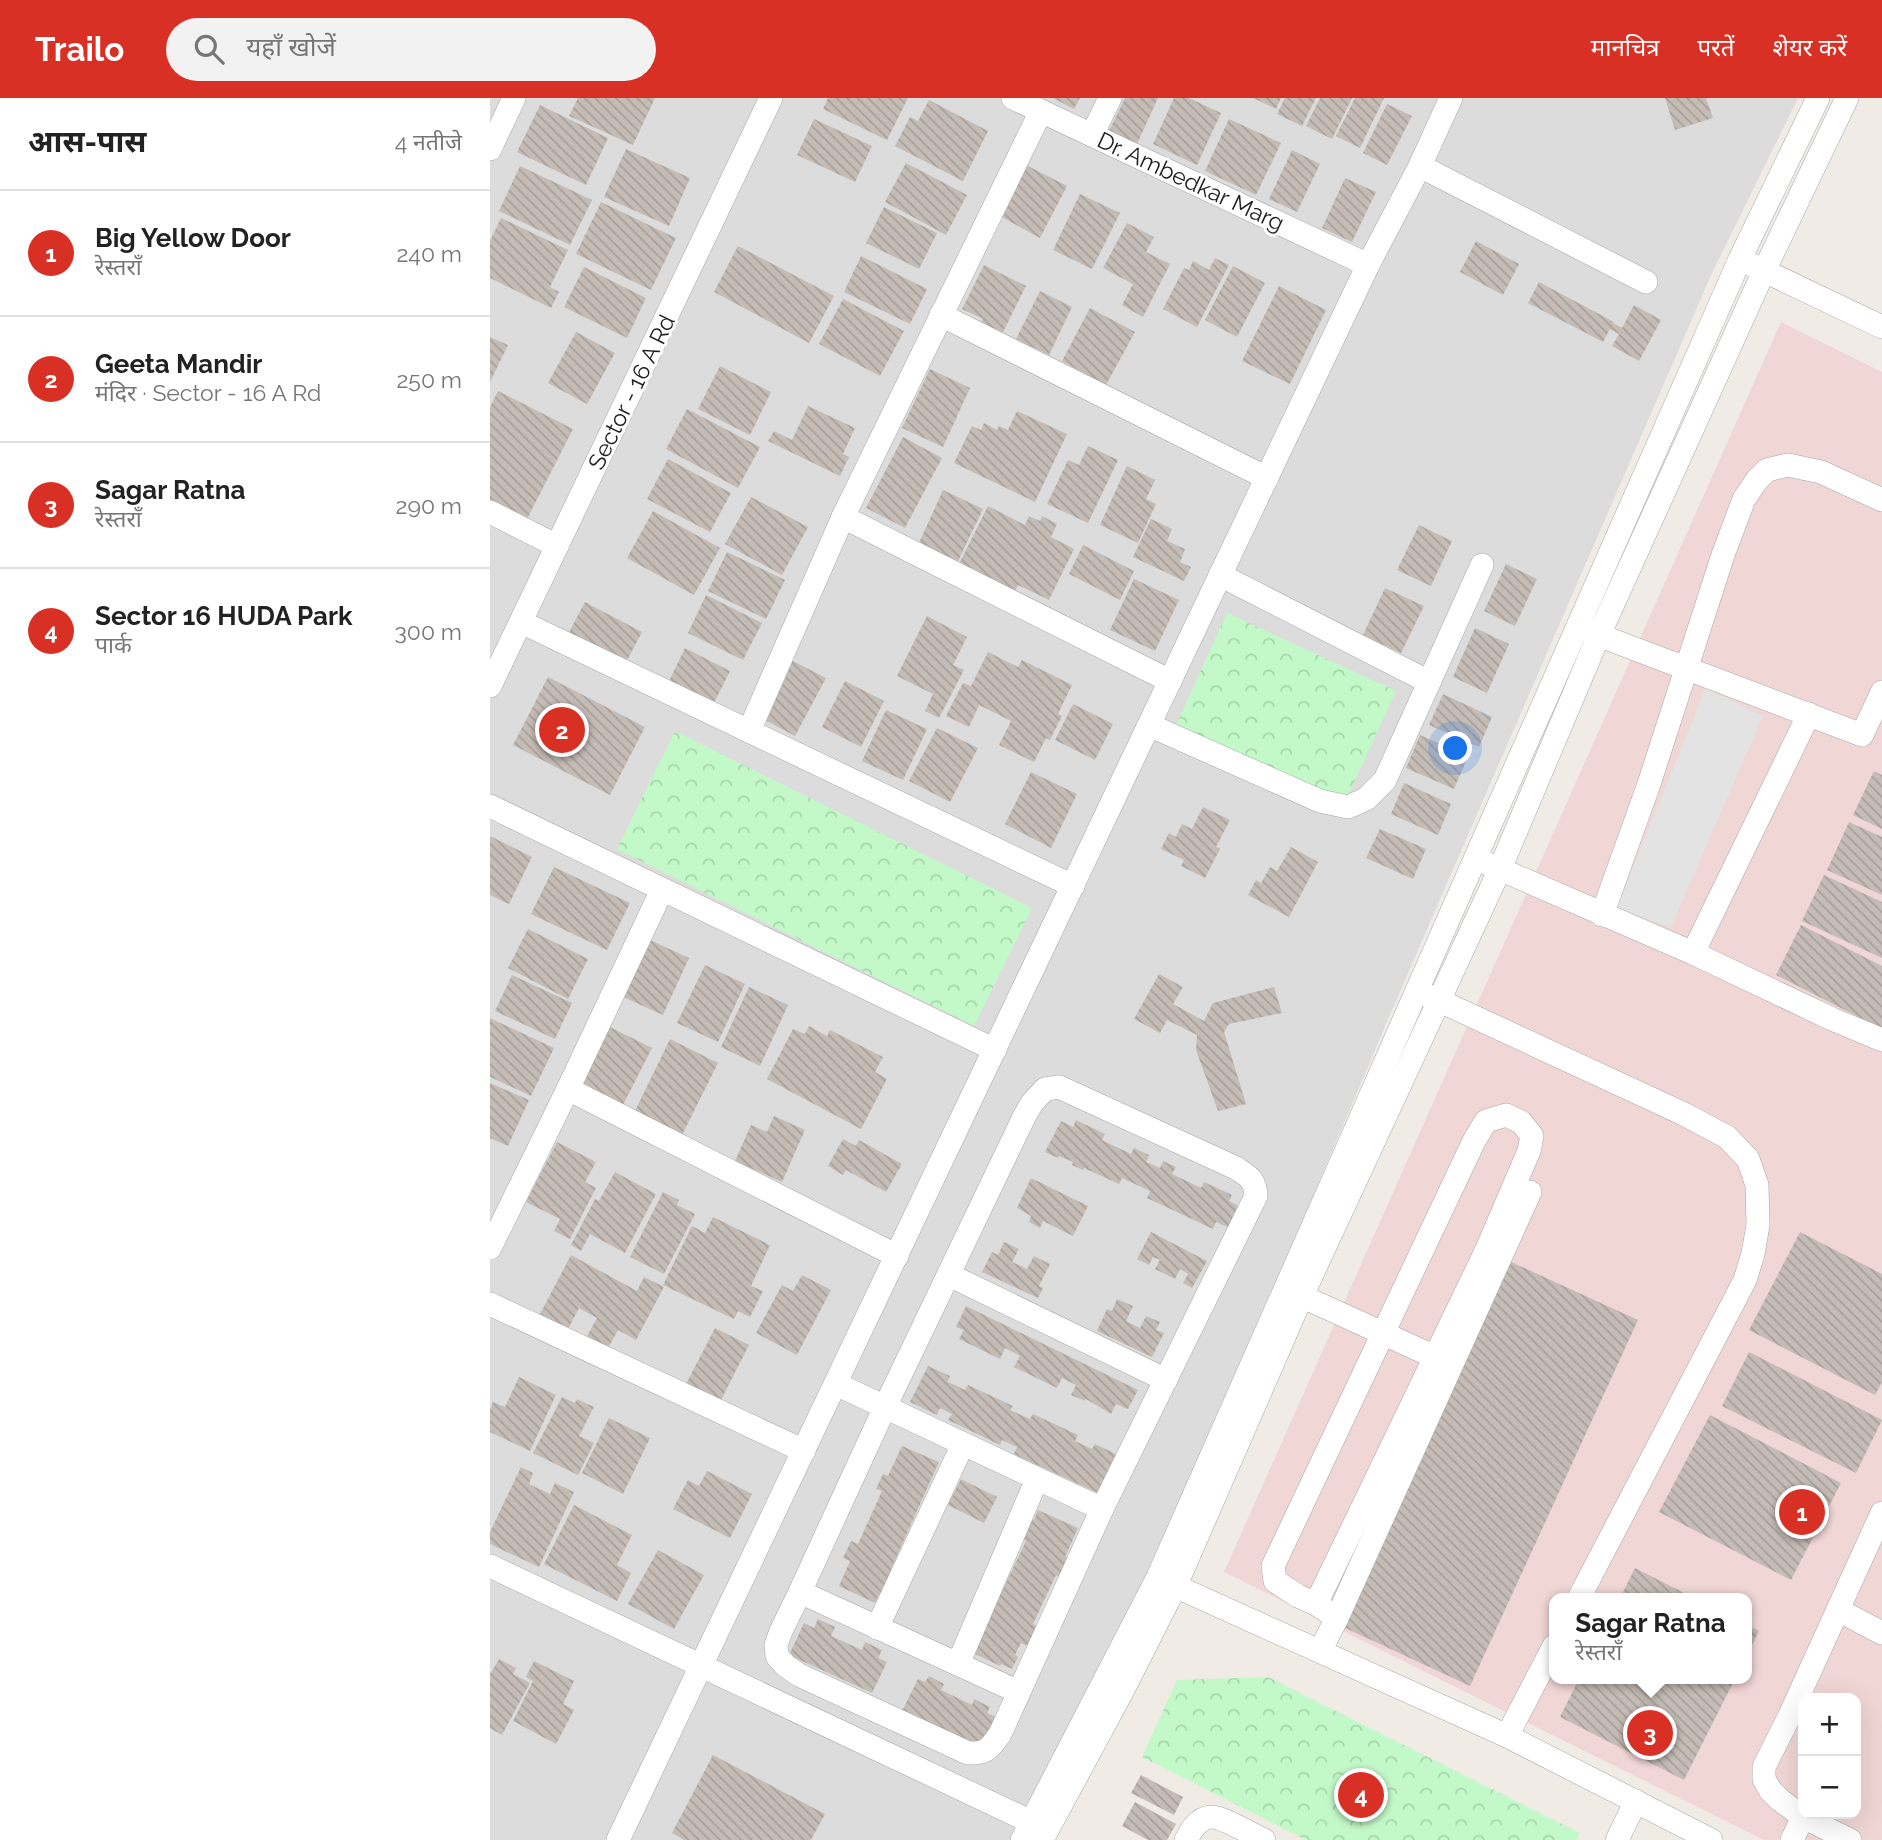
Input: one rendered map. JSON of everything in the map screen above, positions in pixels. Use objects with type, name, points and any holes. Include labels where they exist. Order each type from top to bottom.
[{"type":"street","points":[[490,149],[514,98]]},
{"type":"street","name":"Sector - 16 A Rd","points":[[490,686],[771,98]]},
{"type":"street","name":"Dr. Ambedkar Marg","points":[[1013,98],[1368,265]]},
{"type":"street","points":[[1092,135],[1110,98]]},
{"type":"street","points":[[618,1840],[1368,265],[1420,166],[1451,98]]},
{"type":"street","points":[[490,1566],[702,1667],[1036,1833],[1124,1688],[1167,1582],[1294,1293],[1417,990],[1474,859],[1740,258],[1818,98]]},
{"type":"street","points":[[1294,1293],[1440,1001],[1500,869],[1599,635],[1764,271],[1847,98]]},
{"type":"street","points":[[749,731],[843,517],[1041,111]]},
{"type":"street","points":[[1420,166],[1646,282]]},
{"type":"street","points":[[1740,258],[1882,327]]},
{"type":"street","points":[[941,315],[1267,478]]},
{"type":"street","points":[[1602,915],[1649,784],[1723,555],[1744,499],[1767,470],[1788,465],[1821,472],[1882,500]]},
{"type":"street","points":[[490,512],[557,546]]},
{"type":"street","points":[[843,517],[1170,681]]},
{"type":"street","points":[[1149,725],[1320,801],[1348,807],[1366,799],[1385,780],[1482,565]]},
{"type":"street","points":[[1220,575],[1429,682]]},
{"type":"street","points":[[521,622],[1073,886]]},
{"type":"street","points":[[1577,626],[1862,735],[1882,692]]},
{"type":"street","points":[[1693,953],[1809,714]]},
{"type":"street","points":[[490,806],[995,1050]]},
{"type":"street","points":[[1474,859],[1693,953],[1882,1040]]},
{"type":"street","points":[[490,1248],[662,890]]},
{"type":"street","points":[[1417,990],[1684,1114],[1727,1137],[1748,1160],[1757,1185],[1758,1225],[1745,1280],[1582,1593]]},
{"type":"street","points":[[1059,1087],[1236,1168],[1256,1185],[1256,1196],[1102,1509],[1000,1734],[992,1746],[981,1754],[968,1753],[799,1675],[777,1656],[776,1645],[780,1631],[948,1275],[1024,1117],[1045,1089],[1059,1087]]},
{"type":"street","points":[[568,1089],[897,1256]]},
{"type":"street","points":[[1316,1604],[1487,1249],[1529,1152],[1532,1136],[1521,1122],[1506,1115],[1486,1121],[1474,1142],[1273,1566],[1275,1581],[1336,1618]]},
{"type":"street","points":[[1320,1651],[1530,1192]]},
{"type":"street","points":[[948,1275],[1166,1380]]},
{"type":"street","points":[[1294,1293],[1435,1357]]},
{"type":"street","points":[[490,1304],[804,1451]]},
{"type":"street","points":[[836,1384],[1102,1509]]},
{"type":"street","points":[[877,1628],[963,1444]]},
{"type":"street","points":[[958,1664],[1037,1479]]},
{"type":"street","points":[[1798,1814],[1770,1790],[1764,1779],[1764,1767],[1882,1513]]},
{"type":"street","points":[[1167,1582],[1507,1736],[1711,1840]]},
{"type":"street","points":[[800,1592],[1018,1692]]},
{"type":"street","points":[[1838,1610],[1882,1633]]},
{"type":"street","points":[[1507,1736],[1549,1656]]},
{"type":"street","points":[[1617,1840],[1636,1801]]},
{"type":"street","points":[[1186,1840],[1198,1822],[1212,1817],[1265,1840]]},
{"type":"street","points":[[1791,1840],[1802,1819]]},
{"type":"street","points":[[1805,1819],[1850,1840]]},
{"type":"shaded area","points":[[490,98],[1798,98],[1712,273],[1392,1010],[1151,1578],[1014,1840],[490,1840]]},
{"type":"shaded area","points":[[1781,322],[1882,372],[1882,1840],[1764,1840],[1224,1572]]},
{"type":"shaded area","points":[[1705,688],[1763,716],[1671,927],[1616,909]]},
{"type":"green space","points":[[1227,613],[1396,691],[1341,811],[1172,734]]},
{"type":"green space","points":[[675,731],[1032,908],[974,1026],[617,849]]},
{"type":"green space","points":[[1268,1677],[1580,1833],[1576,1840],[1306,1840],[1142,1757],[1177,1680]]},
{"type":"building","points":[[578,98],[655,98],[633,145],[569,116]]},
{"type":"building","points":[[828,98],[908,98],[887,140],[823,109]]},
{"type":"building","points":[[1053,98],[1080,98],[1074,109]]},
{"type":"building","points":[[1125,98],[1158,98],[1137,144],[1109,131]]},
{"type":"building","points":[[1174,98],[1189,98],[1221,113],[1197,165],[1153,144]]},
{"type":"building","points":[[1253,98],[1281,98],[1276,109]]},
{"type":"building","points":[[1285,98],[1316,98],[1302,126],[1277,114]]},
{"type":"building","points":[[1320,98],[1352,98],[1332,139],[1306,126]]},
{"type":"building","points":[[1355,98],[1384,98],[1360,148],[1336,136]]},
{"type":"building","points":[[1665,98],[1706,98],[1713,118],[1675,130]]},
{"type":"building","points":[[929,100],[988,131],[963,181],[895,146],[910,117],[918,121]]},
{"type":"building","points":[[1387,104],[1412,116],[1387,165],[1363,153]]},
{"type":"building","points":[[540,105],[608,138],[586,185],[517,152]]},
{"type":"building","points":[[814,119],[872,146],[855,182],[797,155]]},
{"type":"building","points":[[1229,119],[1281,143],[1256,195],[1205,171]]},
{"type":"building","points":[[626,149],[690,178],[669,226],[604,197]]},
{"type":"building","points":[[1292,150],[1320,164],[1297,212],[1269,199]]},
{"type":"building","points":[[906,163],[967,195],[946,235],[885,202]]},
{"type":"building","points":[[1026,165],[1067,186],[1040,238],[1000,216]]},
{"type":"building","points":[[520,166],[592,200],[570,245],[499,211]]},
{"type":"building","points":[[1345,178],[1376,192],[1352,242],[1322,228]]},
{"type":"building","points":[[1080,194],[1120,213],[1092,269],[1053,250]]},
{"type":"building","points":[[601,202],[676,238],[651,290],[576,254]]},
{"type":"building","points":[[884,207],[937,233],[919,269],[866,243]]},
{"type":"building","points":[[501,218],[568,250],[550,287],[559,292],[551,308],[490,278],[490,241]]},
{"type":"building","points":[[1127,223],[1154,237],[1146,252],[1170,264],[1143,317],[1122,305],[1133,284],[1103,268]]},
{"type":"building","points":[[1476,241],[1519,264],[1503,295],[1460,272]]},
{"type":"building","points":[[738,246],[834,296],[809,343],[714,292]]},
{"type":"building","points":[[861,256],[927,289],[910,324],[844,292]]},
{"type":"building","points":[[1215,258],[1229,265],[1197,327],[1163,309],[1184,268],[1189,270],[1193,261],[1209,270]]},
{"type":"building","points":[[984,265],[1026,286],[999,340],[978,329],[983,319],[962,309]]},
{"type":"building","points":[[1233,266],[1265,283],[1237,337],[1205,320]]},
{"type":"building","points":[[584,267],[646,298],[627,338],[564,307]]},
{"type":"building","points":[[1539,282],[1622,328],[1634,305],[1661,320],[1639,361],[1612,346],[1619,334],[1610,329],[1603,342],[1528,303]]},
{"type":"building","points":[[1279,286],[1326,310],[1290,384],[1242,361]]},
{"type":"building","points":[[1040,291],[1072,307],[1049,355],[1016,339]]},
{"type":"building","points":[[843,299],[904,331],[880,376],[819,344]]},
{"type":"building","points":[[1090,308],[1135,332],[1106,385],[1062,361]]},
{"type":"building","points":[[576,332],[615,353],[587,404],[548,383]]},
{"type":"building","points":[[490,337],[508,345],[490,382]]},
{"type":"building","points":[[720,366],[771,392],[750,435],[698,409]]},
{"type":"building","points":[[930,369],[970,388],[943,447],[902,428]]},
{"type":"building","points":[[498,391],[573,429],[525,523],[490,506],[490,407]]},
{"type":"building","points":[[808,406],[855,428],[843,454],[849,457],[840,476],[768,441],[774,431],[792,440]]},
{"type":"building","points":[[687,409],[760,447],[738,488],[666,449]]},
{"type":"building","points":[[1017,411],[1067,434],[1035,502],[954,463],[972,426],[981,430],[984,423],[997,430],[999,426],[1008,430]]},
{"type":"building","points":[[903,437],[942,458],[905,528],[866,508]]},
{"type":"building","points":[[1088,446],[1118,460],[1088,523],[1047,504],[1068,460],[1079,465]]},
{"type":"building","points":[[668,459],[731,493],[710,532],[647,499]]},
{"type":"building","points":[[1127,466],[1155,480],[1146,499],[1156,504],[1138,543],[1100,525]]},
{"type":"building","points":[[943,490],[983,509],[958,561],[919,543]]},
{"type":"building","points":[[751,497],[808,527],[782,575],[725,544]]},
{"type":"building","points":[[988,506],[1025,525],[1029,516],[1040,521],[1042,516],[1057,524],[1051,537],[1074,549],[1049,600],[1018,585],[1014,594],[958,566]]},
{"type":"building","points":[[653,511],[720,548],[694,595],[627,558]]},
{"type":"building","points":[[1151,519],[1172,529],[1167,541],[1185,549],[1180,562],[1191,567],[1184,581],[1133,557]]},
{"type":"building","points":[[1419,525],[1452,541],[1431,586],[1397,570]]},
{"type":"building","points":[[1083,545],[1134,571],[1120,600],[1069,574]]},
{"type":"building","points":[[727,552],[785,580],[766,619],[708,591]]},
{"type":"building","points":[[1506,564],[1537,579],[1515,626],[1484,611]]},
{"type":"building","points":[[1134,579],[1179,600],[1155,651],[1110,630]]},
{"type":"building","points":[[1385,588],[1424,606],[1401,653],[1363,635]]},
{"type":"building","points":[[706,595],[762,623],[743,660],[688,633]]},
{"type":"building","points":[[585,602],[642,632],[623,668],[566,638]]},
{"type":"building","points":[[927,616],[967,637],[953,665],[964,670],[939,718],[925,711],[933,694],[897,676]]},
{"type":"building","points":[[1475,628],[1509,644],[1487,693],[1453,677]]},
{"type":"building","points":[[685,648],[730,671],[714,703],[669,681]]},
{"type":"building","points":[[988,652],[1018,667],[1022,660],[1072,685],[1058,714],[1062,716],[1050,740],[1046,738],[1034,762],[999,745],[1011,721],[979,705],[969,727],[946,716],[963,683],[971,686]]},
{"type":"building","points":[[791,660],[826,678],[795,736],[761,718]]},
{"type":"building","points":[[548,677],[645,727],[610,795],[513,745]]},
{"type":"building","points":[[845,681],[884,701],[861,747],[822,727]]},
{"type":"building","points":[[1443,694],[1492,717],[1479,747],[1429,725]]},
{"type":"building","points":[[1073,704],[1113,724],[1095,760],[1055,740]]},
{"type":"building","points":[[886,710],[927,729],[903,780],[862,761]]},
{"type":"building","points":[[937,728],[978,748],[950,802],[909,781]]},
{"type":"building","points":[[1420,735],[1468,756],[1454,789],[1406,768]]},
{"type":"building","points":[[1874,771],[1882,775],[1882,829],[1853,815]]},
{"type":"building","points":[[1031,772],[1077,794],[1051,848],[1005,824]]},
{"type":"building","points":[[1404,783],[1451,804],[1438,835],[1391,814]]},
{"type":"building","points":[[1203,807],[1230,820],[1216,847],[1220,849],[1205,878],[1181,866],[1184,860],[1161,849],[1169,833],[1176,837],[1182,824],[1192,829]]},
{"type":"building","points":[[1849,822],[1882,837],[1882,895],[1827,870]]},
{"type":"building","points":[[1380,829],[1426,849],[1413,879],[1366,858]]},
{"type":"building","points":[[490,836],[532,857],[509,904],[490,895]]},
{"type":"building","points":[[1291,847],[1318,862],[1289,917],[1248,895],[1256,880],[1261,883],[1270,867],[1277,871]]},
{"type":"building","points":[[554,867],[630,903],[607,950],[531,914]]},
{"type":"building","points":[[1824,875],[1882,902],[1882,958],[1802,921]]},
{"type":"building","points":[[1801,925],[1882,966],[1882,1029],[1776,975]]},
{"type":"building","points":[[528,929],[588,959],[568,999],[508,968]]},
{"type":"building","points":[[650,940],[689,958],[663,1015],[623,997]]},
{"type":"building","points":[[705,965],[745,984],[718,1042],[677,1023]]},
{"type":"building","points":[[1159,974],[1183,987],[1173,1004],[1204,1021],[1213,1003],[1274,987],[1282,1013],[1229,1024],[1224,1032],[1246,1104],[1218,1111],[1196,1050],[1197,1035],[1167,1020],[1160,1033],[1134,1019]]},
{"type":"building","points":[[512,975],[572,1003],[555,1039],[495,1011]]},
{"type":"building","points":[[749,987],[788,1005],[760,1066],[721,1047]]},
{"type":"building","points":[[490,1018],[554,1048],[531,1096],[490,1077]]},
{"type":"building","points":[[809,1026],[827,1036],[830,1030],[883,1057],[875,1072],[887,1079],[861,1129],[767,1079],[793,1029],[805,1034]]},
{"type":"building","points":[[610,1027],[652,1048],[623,1105],[581,1084]]},
{"type":"building","points":[[670,1039],[718,1063],[682,1135],[635,1111]]},
{"type":"building","points":[[490,1083],[529,1100],[508,1146],[490,1138]]},
{"type":"building","points":[[774,1116],[805,1130],[782,1182],[735,1161],[751,1125],[767,1132]]},
{"type":"building","points":[[1076,1120],[1105,1134],[1102,1140],[1131,1154],[1134,1148],[1149,1155],[1146,1162],[1160,1168],[1163,1161],[1176,1167],[1172,1174],[1201,1188],[1204,1182],[1232,1195],[1229,1201],[1242,1208],[1232,1229],[1216,1222],[1213,1229],[1147,1198],[1150,1191],[1122,1178],[1119,1184],[1045,1152],[1061,1121],[1073,1127]]},
{"type":"building","points":[[843,1139],[856,1146],[859,1140],[902,1164],[886,1192],[846,1170],[843,1175],[828,1166]]},
{"type":"building","points":[[557,1142],[596,1162],[585,1182],[596,1188],[570,1239],[554,1231],[560,1219],[526,1202]]},
{"type":"building","points":[[615,1172],[656,1194],[625,1253],[590,1234],[581,1251],[571,1245],[595,1199],[599,1201]]},
{"type":"building","points":[[1031,1178],[1088,1206],[1073,1236],[1043,1221],[1040,1228],[1029,1222],[1031,1216],[1017,1208]]},
{"type":"building","points":[[663,1192],[679,1200],[677,1205],[695,1214],[664,1274],[630,1257]]},
{"type":"building","points":[[713,1217],[770,1245],[751,1286],[763,1291],[750,1317],[738,1311],[734,1319],[663,1285],[692,1226],[705,1233]]},
{"type":"building","points":[[1151,1232],[1207,1261],[1192,1288],[1183,1283],[1188,1274],[1180,1269],[1175,1279],[1155,1269],[1160,1260],[1153,1257],[1149,1265],[1137,1259]]},
{"type":"building","points":[[1800,1232],[1882,1274],[1882,1382],[1875,1395],[1749,1330]]},
{"type":"building","points":[[1004,1242],[1019,1249],[1012,1262],[1027,1269],[1034,1256],[1050,1264],[1039,1286],[1043,1288],[1038,1298],[982,1272],[992,1252],[998,1255]]},
{"type":"building","points":[[571,1255],[637,1291],[644,1277],[664,1287],[636,1340],[618,1330],[607,1350],[586,1338],[597,1318],[579,1308],[568,1329],[540,1314]]},
{"type":"building","points":[[1509,1261],[1638,1320],[1470,1686],[1341,1626]]},
{"type":"building","points":[[802,1275],[831,1290],[797,1355],[756,1333],[782,1285],[793,1291]]},
{"type":"building","points":[[1117,1299],[1133,1306],[1126,1321],[1140,1328],[1146,1316],[1160,1322],[1156,1330],[1164,1333],[1152,1357],[1097,1331],[1107,1309],[1112,1311]]},
{"type":"building","points":[[966,1306],[1138,1390],[1128,1409],[1116,1404],[1111,1414],[1086,1399],[1085,1401],[1071,1395],[1076,1385],[1062,1378],[1057,1388],[1014,1367],[1020,1356],[1005,1348],[1000,1359],[959,1339],[964,1330],[956,1327]]},
{"type":"building","points":[[715,1328],[749,1345],[719,1404],[685,1386]]},
{"type":"building","points":[[1749,1352],[1882,1420],[1856,1473],[1722,1406]]},
{"type":"building","points":[[928,1366],[950,1376],[948,1382],[965,1390],[968,1385],[1013,1406],[1010,1410],[1030,1419],[1033,1414],[1078,1435],[1075,1441],[1092,1449],[1095,1444],[1118,1455],[1100,1494],[1014,1454],[1017,1447],[1002,1440],[1000,1445],[948,1420],[952,1414],[940,1408],[937,1415],[910,1402]]},
{"type":"building","points":[[519,1377],[556,1395],[530,1451],[490,1432],[490,1409],[493,1402],[505,1407]]},
{"type":"building","points":[[562,1397],[575,1403],[577,1399],[594,1407],[579,1436],[594,1443],[578,1475],[533,1453]]},
{"type":"building","points":[[1710,1415],[1841,1483],[1791,1580],[1659,1512]]},
{"type":"building","points":[[609,1418],[650,1438],[623,1494],[582,1473]]},
{"type":"building","points":[[902,1446],[939,1462],[891,1569],[896,1572],[885,1597],[879,1594],[875,1603],[839,1586],[850,1561],[843,1558],[851,1541],[858,1544],[882,1491],[876,1489],[883,1474],[888,1476]]},
{"type":"building","points":[[521,1467],[533,1473],[529,1484],[550,1494],[555,1483],[574,1492],[539,1567],[490,1544],[490,1532]]},
{"type":"building","points":[[707,1471],[752,1494],[730,1538],[673,1509],[688,1480],[699,1486]]},
{"type":"building","points":[[961,1479],[997,1497],[984,1523],[948,1505]]},
{"type":"building","points":[[574,1505],[632,1535],[617,1565],[631,1573],[617,1601],[544,1564]]},
{"type":"building","points":[[1038,1510],[1078,1528],[1065,1557],[1070,1559],[1061,1578],[1056,1575],[1033,1624],[1039,1627],[1029,1647],[1021,1643],[1012,1669],[975,1654],[978,1648],[970,1644],[988,1621],[1026,1541],[1020,1538],[1030,1518],[1034,1520]]},
{"type":"building","points":[[658,1550],[704,1575],[674,1629],[628,1604]]},
{"type":"building","points":[[1635,1568],[1684,1593],[1622,1593]]},
{"type":"building","points":[[818,1619],[835,1627],[831,1636],[862,1650],[865,1642],[882,1650],[878,1658],[887,1662],[872,1693],[789,1655],[804,1623],[814,1628]]},
{"type":"building","points":[[1752,1628],[1759,1631],[1752,1645]]},
{"type":"building","points":[[499,1659],[516,1668],[513,1674],[530,1683],[502,1735],[490,1728],[490,1673]]},
{"type":"building","points":[[534,1661],[574,1681],[563,1704],[574,1710],[556,1744],[513,1721],[533,1681],[526,1677]]},
{"type":"building","points":[[929,1676],[944,1684],[941,1690],[972,1705],[974,1699],[990,1707],[987,1713],[998,1718],[981,1752],[901,1713],[918,1679],[925,1682]]},
{"type":"building","points":[[1576,1684],[1732,1684],[1684,1780],[1560,1717]]},
{"type":"building","points":[[713,1755],[825,1814],[811,1840],[684,1840],[672,1833]]},
{"type":"building","points":[[1141,1775],[1183,1797],[1174,1815],[1131,1793]]},
{"type":"building","points":[[1135,1802],[1176,1824],[1167,1840],[1148,1840],[1122,1826]]},
{"type":"place","name":"Geeta Mandir","points":[[562,730]]},
{"type":"place","name":"Big Yellow Door","points":[[1802,1512]]},
{"type":"place","name":"Sagar Ratna","points":[[1650,1733]]},
{"type":"place","name":"Sector 16 HUDA Park","points":[[1361,1795]]}]
